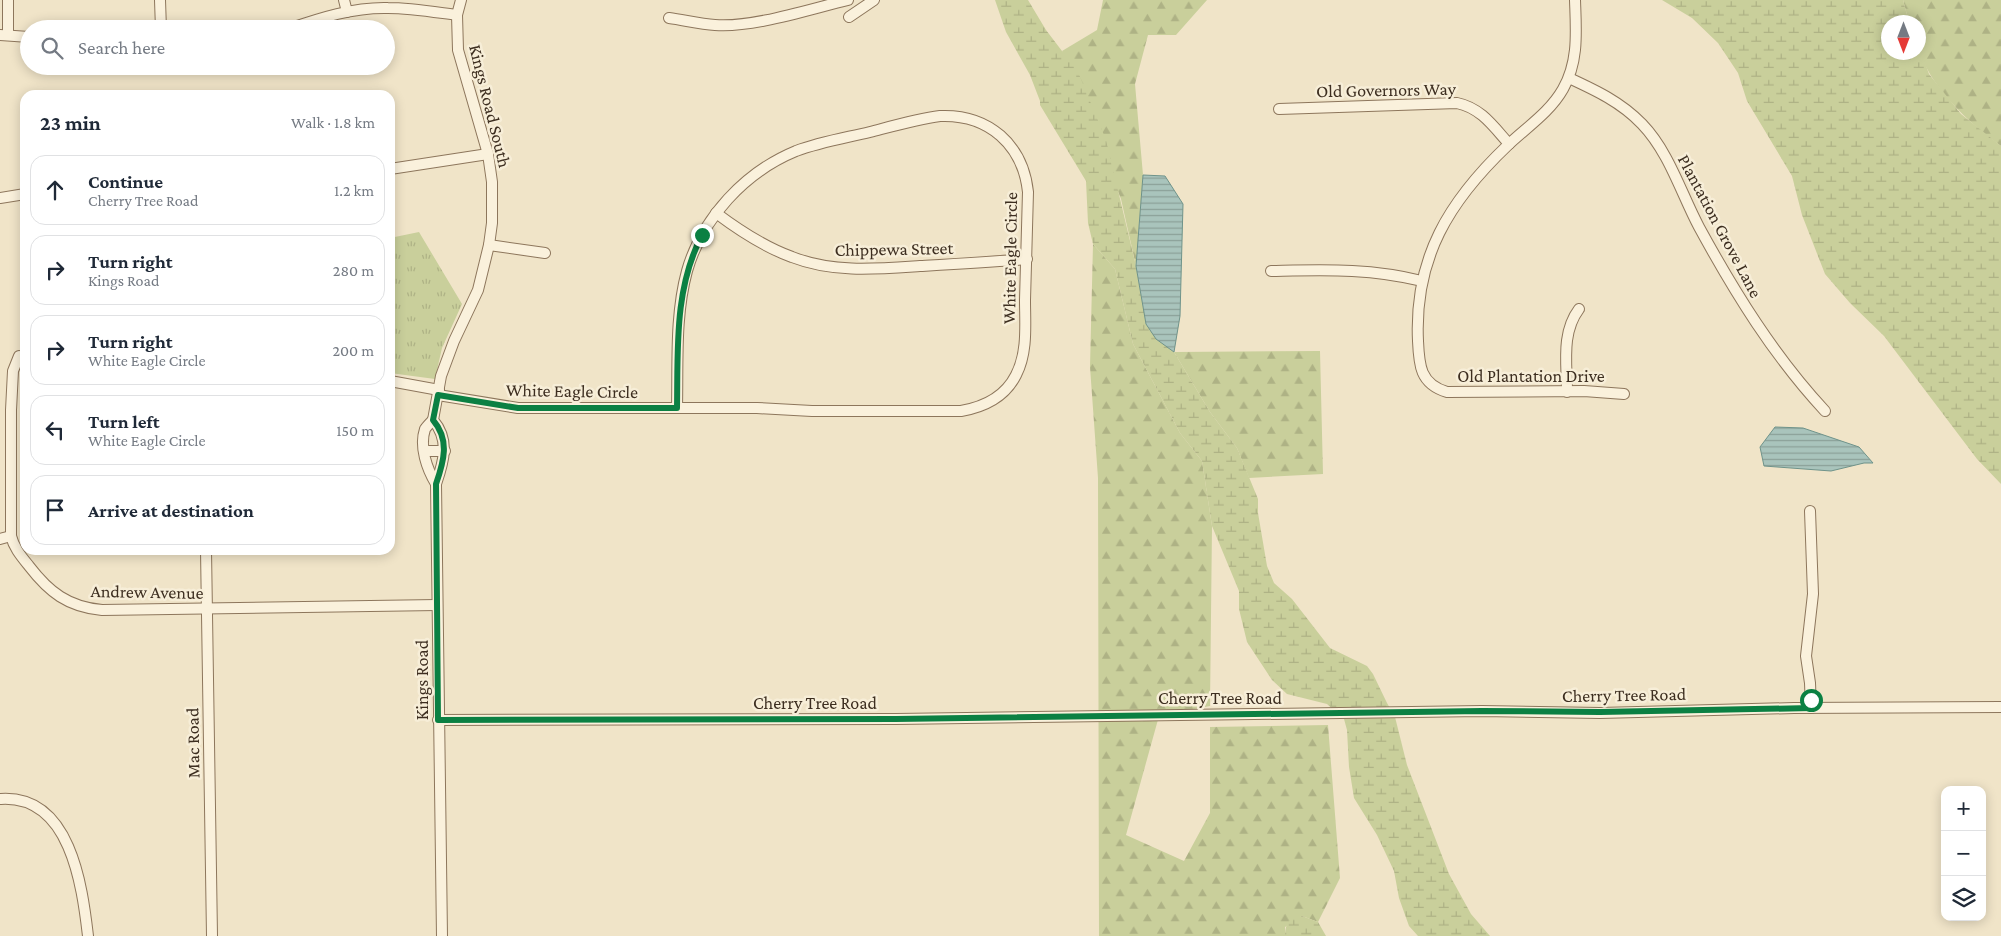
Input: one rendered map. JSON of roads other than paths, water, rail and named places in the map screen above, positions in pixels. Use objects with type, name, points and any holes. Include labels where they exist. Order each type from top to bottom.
[{"type":"street","points":[[8,0],[4,35],[20,36]]},
{"type":"street","points":[[160,0],[161,20]]},
{"type":"street","points":[[344,0],[347,12]]},
{"type":"street","name":"Kings Road South","points":[[439,393],[442,376],[454,341],[478,290],[489,246],[493,202],[488,154],[458,50],[457,16],[461,0]]},
{"type":"street","points":[[669,18],[715,25],[731,25],[777,17],[848,0]]},
{"type":"street","points":[[849,17],[874,0]]},
{"type":"street","name":"Old Plantation Drive","points":[[1575,0],[1576,47],[1568,78],[1554,102],[1475,178],[1455,204],[1434,243],[1422,281],[1418,312],[1419,364],[1423,374],[1433,386],[1452,393],[1567,392],[1624,394]]},
{"type":"street","points":[[319,20],[347,12],[386,8],[406,8],[457,16]]},
{"type":"street","name":"Plantation Grove Lane","points":[[1568,78],[1616,102],[1630,113],[1651,135],[1682,191],[1698,225],[1755,323],[1791,373],[1825,411]]},
{"type":"street","name":"Old Governors Way","points":[[1279,109],[1457,103],[1473,108],[1480,113],[1509,144]]},
{"type":"street","name":"White Eagle Circle","points":[[439,393],[518,408],[677,408],[758,408],[812,411],[951,411],[982,406],[998,397],[1007,388],[1021,364],[1024,351],[1028,192],[1027,180],[1018,156],[1011,146],[993,129],[977,121],[959,116],[931,117],[813,145],[768,165],[731,196],[716,213],[702,235],[691,258],[682,297],[679,321],[677,408]]},
{"type":"street","points":[[395,168],[488,154]]},
{"type":"street","points":[[0,198],[20,195]]},
{"type":"street","name":"Chippewa Street","points":[[716,213],[742,232],[770,248],[792,258],[828,267],[866,269],[1027,259]]},
{"type":"street","points":[[489,246],[545,253]]},
{"type":"street","points":[[1271,271],[1347,270],[1387,274],[1422,281]]},
{"type":"street","points":[[1567,392],[1567,340],[1572,321],[1579,309]]},
{"type":"street","name":"Andrew Avenue","points":[[19,356],[13,371],[11,410],[11,536],[20,554]]},
{"type":"street","points":[[395,382],[439,393]]},
{"type":"street","name":"Kings Road","points":[[436,484],[428,470],[424,451],[426,428],[433,420],[439,393]]},
{"type":"street","name":"Kings Road","points":[[433,420],[440,427],[445,451],[436,484],[442,936]]},
{"type":"street","points":[[424,451],[445,451]]},
{"type":"street","points":[[1810,511],[1813,594],[1806,656],[1811,708]]},
{"type":"street","points":[[0,539],[11,536]]},
{"type":"street","name":"Andrew Avenue","points":[[20,555],[45,585],[57,595],[77,606],[102,610],[437,605]]},
{"type":"street","name":"Mac Road","points":[[206,555],[212,936]]},
{"type":"street","name":"Cherry Tree Road","points":[[438,720],[896,719],[1482,711],[1600,712],[2001,707]]},
{"type":"street","points":[[1,799],[22,800],[35,806],[52,818],[58,826],[71,856],[81,891],[88,936]]},
{"type":"water","points":[[1143,175],[1165,176],[1183,204],[1180,316],[1174,352],[1156,339],[1146,324],[1136,266]]},
{"type":"water","points":[[1775,427],[1803,428],[1859,447],[1873,463],[1864,463],[1831,471],[1764,466],[1760,447]]}]
